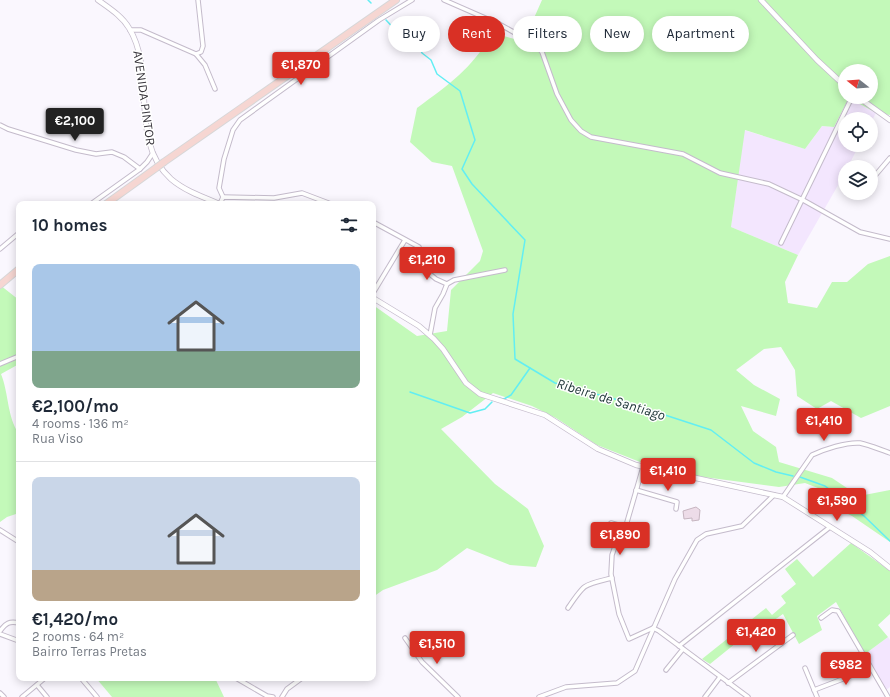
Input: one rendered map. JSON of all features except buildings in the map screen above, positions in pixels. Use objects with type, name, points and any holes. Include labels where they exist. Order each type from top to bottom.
[{"type":"highway","points":[[110,201],[396,0]]},
{"type":"highway","points":[[0,285],[16,272]]},
{"type":"street","name":"AVENIDA PINTOR","points":[[98,0],[115,13],[130,30],[140,54],[148,136],[153,153],[164,171],[171,178],[185,189],[213,201]]},
{"type":"street","points":[[196,54],[201,52],[203,46],[198,0]]},
{"type":"street","points":[[224,198],[219,188],[224,160],[233,130],[240,120],[379,20],[412,0]]},
{"type":"street","points":[[444,0],[499,24],[536,44],[542,52],[557,94],[571,120],[580,131],[591,137],[683,154],[720,174],[769,184],[803,200],[860,232],[890,239]]},
{"type":"street","points":[[761,0],[800,43],[838,79]]},
{"type":"street","points":[[130,30],[142,30],[196,54],[205,65],[215,89]]},
{"type":"street","points":[[781,243],[849,104]]},
{"type":"street","points":[[868,104],[890,120]]},
{"type":"street","points":[[0,124],[8,129],[76,150],[96,154],[112,152],[124,157],[140,169]]},
{"type":"street","points":[[95,201],[140,169],[153,153]]},
{"type":"street","points":[[878,172],[890,158]]},
{"type":"street","points":[[224,198],[274,198],[302,193],[323,201]]},
{"type":"street","points":[[376,224],[419,247],[416,263],[436,279],[447,284]]},
{"type":"street","points":[[0,249],[16,236]]},
{"type":"street","points":[[376,288],[405,240]]},
{"type":"street","points":[[430,335],[435,308],[444,294],[447,284],[454,280],[505,270]]},
{"type":"street","points":[[376,300],[419,326],[430,335],[443,349],[466,383],[480,394],[545,415],[598,449],[643,467],[783,497],[870,552],[890,568]]},
{"type":"street","points":[[0,364],[16,357]]},
{"type":"street","points":[[783,497],[812,455],[819,451],[855,443],[890,453]]},
{"type":"street","points":[[643,467],[626,527],[619,535],[612,555],[612,578],[619,614],[629,639],[652,628]]},
{"type":"street","points":[[636,490],[677,502],[676,509]]},
{"type":"street","points":[[539,697],[566,688],[617,683],[635,671],[652,628],[697,540],[706,534],[742,526],[774,495]]},
{"type":"street","points":[[606,528],[611,523],[626,527]]},
{"type":"street","points":[[666,670],[681,647],[830,527]]},
{"type":"street","points":[[0,530],[16,540]]},
{"type":"street","points":[[568,608],[581,588],[586,584],[612,578]]},
{"type":"street","points":[[821,618],[832,610],[838,611],[888,697]]},
{"type":"street","points":[[16,623],[9,622],[5,624],[0,632],[16,640]]},
{"type":"street","points":[[652,628],[681,647],[748,697]]},
{"type":"street","points":[[728,683],[793,635]]},
{"type":"street","points":[[405,638],[422,662],[458,697]]},
{"type":"street","points":[[814,690],[848,677],[869,665]]},
{"type":"street","points":[[806,668],[817,697]]},
{"type":"street","points":[[705,697],[720,677]]},
{"type":"street","points":[[22,697],[42,681]]},
{"type":"street","points":[[84,681],[97,697]]},
{"type":"street","points":[[241,681],[267,696],[273,697]]},
{"type":"street","points":[[282,697],[287,689],[298,681]]},
{"type":"street","points":[[37,685],[47,697]]},
{"type":"street","points":[[0,693],[4,697]]},
{"type":"shaded area","points":[[846,104],[860,104],[874,112],[842,112]]},
{"type":"shaded area","points":[[838,119],[838,152],[856,152],[852,160],[838,160],[838,185],[798,255],[731,227],[744,130],[805,149],[822,126],[834,127]]},
{"type":"shaded area","points":[[888,637],[890,640],[890,687],[886,690],[865,654]]},
{"type":"green space","points":[[542,0],[890,0],[890,115],[874,112],[860,104],[878,104],[878,64],[838,64],[838,104],[846,104],[842,112],[838,112],[838,119],[834,127],[822,126],[805,149],[745,130],[731,227],[798,255],[785,282],[788,303],[817,308],[832,282],[847,282],[868,264],[890,256],[890,406],[861,418],[831,401],[817,409],[797,396],[795,370],[781,347],[764,349],[736,370],[754,385],[780,399],[776,416],[741,406],[753,431],[776,447],[779,462],[832,478],[859,496],[890,490],[890,542],[852,516],[838,509],[823,490],[805,483],[779,487],[696,476],[653,464],[640,462],[597,445],[556,418],[532,406],[493,393],[462,417],[441,429],[495,484],[528,509],[544,546],[536,567],[510,565],[467,548],[437,570],[383,590],[376,595],[376,307],[417,336],[447,331],[451,290],[480,261],[483,251],[452,166],[432,162],[410,142],[417,108],[459,75],[480,52],[505,52],[505,36],[513,39],[513,52],[582,52],[582,16],[535,16]]},
{"type":"green space","points":[[0,285],[16,298],[16,366],[1,374],[6,389],[10,413],[16,429],[16,514],[7,517],[0,522]]},
{"type":"green space","points":[[851,543],[890,571],[890,614],[878,625],[888,637],[865,654],[836,602],[817,616],[822,630],[799,644],[783,614],[770,623],[766,619],[710,664],[702,659],[766,608],[772,615],[786,603],[781,596],[796,584],[785,569],[797,559],[813,577]]},
{"type":"green space","points":[[99,681],[216,681],[224,697],[112,697]]},
{"type":"waterway","name":"Ribeira de Santiago","points":[[368,0],[371,3]]},
{"type":"waterway","name":"Ribeira de Santiago","points":[[386,20],[400,35],[408,33],[415,37],[422,53],[431,60],[437,74],[460,91],[475,140],[462,169],[472,184],[525,240],[513,314],[515,359],[555,383],[622,401],[711,430],[754,463],[776,472],[793,476]]},
{"type":"waterway","points":[[498,398],[504,399],[511,395],[530,368]]},
{"type":"waterway","points":[[410,392],[470,413],[485,409],[492,402]]},
{"type":"waterway","name":"Ribeira de Santiago","points":[[800,477],[825,486],[864,516],[890,541]]}]
